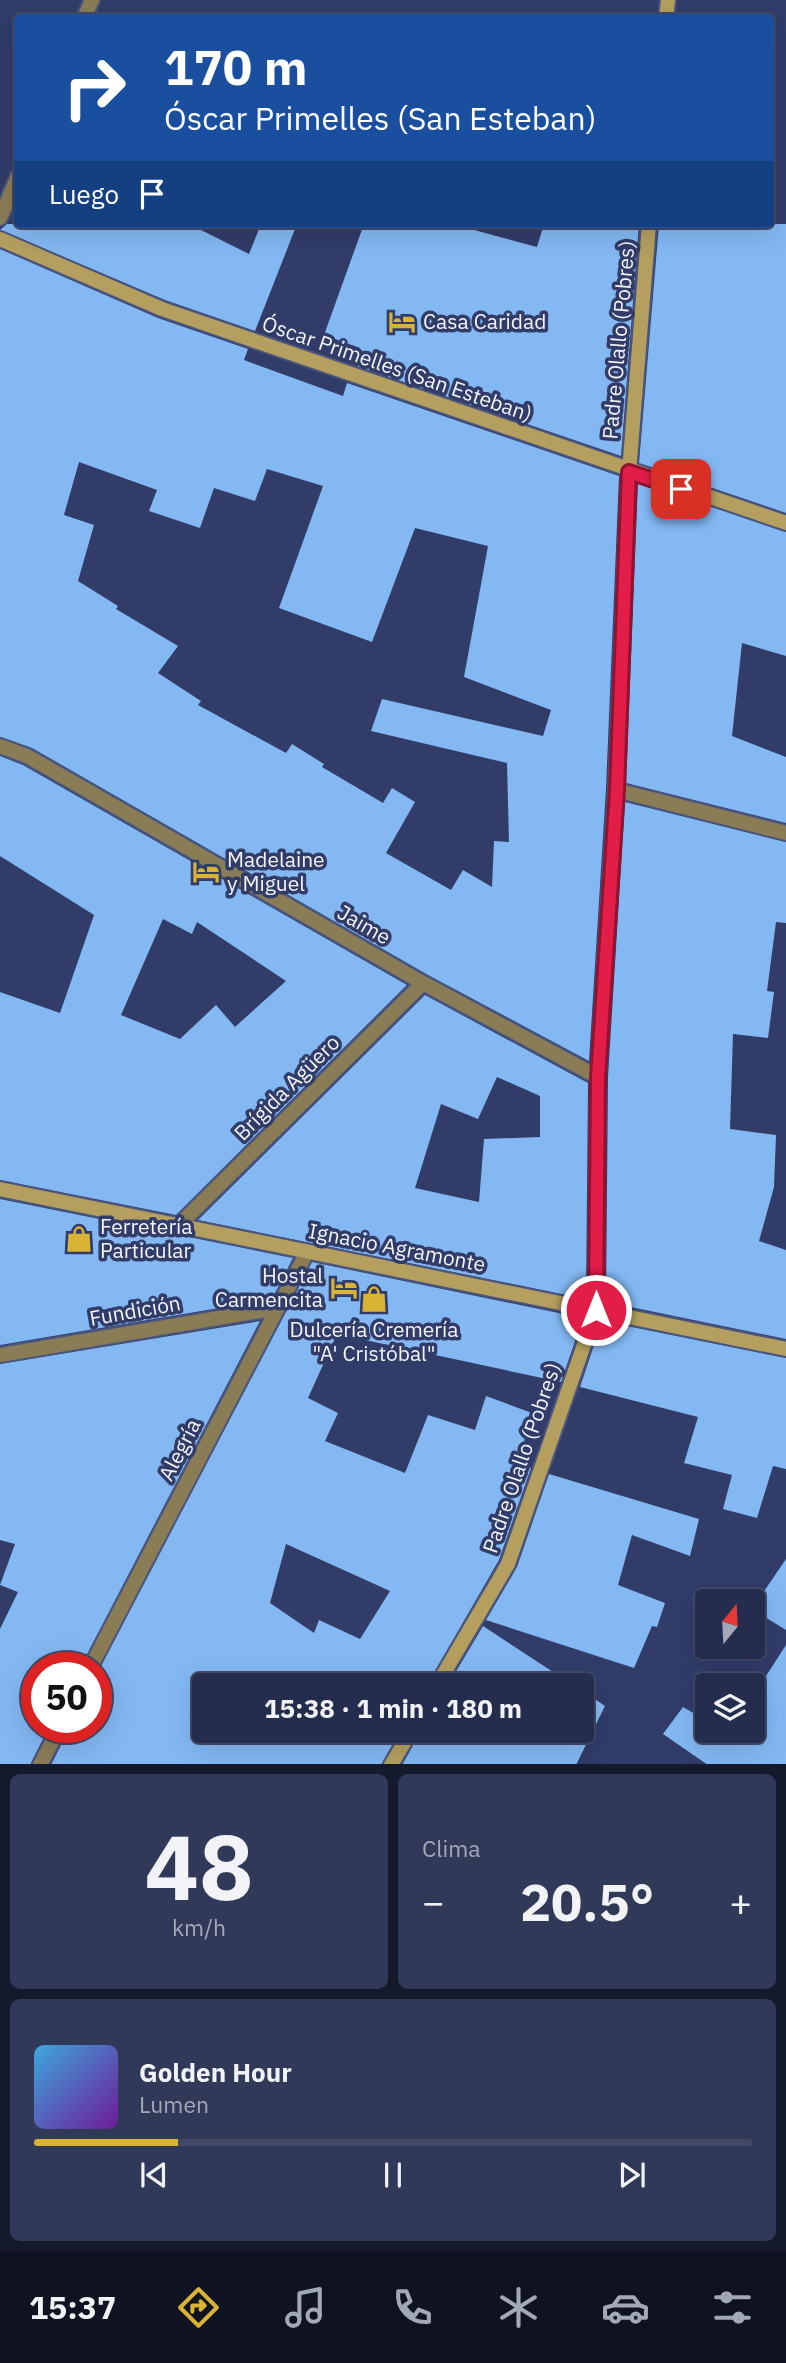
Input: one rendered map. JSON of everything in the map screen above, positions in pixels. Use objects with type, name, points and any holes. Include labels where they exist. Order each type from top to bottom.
[{"type":"main road","name":"Padre Olallo (Pobres)","points":[[444,1673],[508,1564],[596,1310],[598,1077],[617,790],[629,472],[649,228]]},
{"type":"main road","name":"Óscar Primelles (San Esteban)","points":[[0,239],[162,309],[629,472],[786,523]]},
{"type":"main road","name":"Ignacio Agramonte","points":[[0,1189],[786,1349]]},
{"type":"main road","points":[[392,1764],[404,1743]]},
{"type":"street","points":[[0,218],[14,185]]},
{"type":"street","name":"Jaime","points":[[0,746],[27,756],[423,983],[598,1077]]},
{"type":"street","points":[[617,790],[786,833]]},
{"type":"street","name":"Brígida Agüero","points":[[180,1224],[423,983]]},
{"type":"street","name":"Alegría","points":[[98,1652],[307,1252]]},
{"type":"street","name":"Fundición","points":[[0,1355],[277,1308]]},
{"type":"street","points":[[41,1764],[52,1743]]},
{"type":"building","points":[[7,224],[14,224],[14,228],[197,228],[249,254],[259,228],[295,228],[255,331],[165,300],[0,230]]},
{"type":"building","points":[[774,224],[786,224],[786,513],[639,463],[659,228],[774,228]]},
{"type":"building","points":[[363,228],[467,228],[537,247],[543,228],[639,228],[621,456],[354,365],[360,348],[324,335]]},
{"type":"building","points":[[0,249],[158,318],[248,349],[244,360],[343,396],[347,383],[619,476],[606,789],[589,1061],[428,975],[32,748],[0,737]],"holes":[[[79,462],[157,490],[149,511],[200,528],[214,488],[255,501],[267,469],[323,486],[279,608],[372,642],[415,528],[488,546],[464,677],[551,710],[543,736],[382,699],[371,731],[507,763],[509,842],[494,841],[492,887],[463,870],[451,890],[386,853],[415,802],[392,788],[383,803],[322,767],[324,764],[292,744],[286,753],[198,705],[201,701],[158,673],[178,646],[116,609],[118,606],[78,581],[94,525],[64,515]]]},
{"type":"building","points":[[638,482],[786,532],[786,656],[742,643],[732,736],[786,757],[786,823],[626,783]]},
{"type":"building","points":[[0,756],[23,765],[407,985],[176,1215],[0,1180],[0,992],[60,1013],[94,915],[0,856]],"holes":[[[163,919],[192,934],[197,922],[286,981],[235,1027],[216,1005],[180,1039],[121,1015]]]},
{"type":"building","points":[[625,802],[786,842],[786,923],[776,922],[767,991],[774,992],[768,1038],[733,1034],[730,1129],[776,1135],[774,1187],[759,1241],[786,1250],[786,1339],[606,1302],[608,1077]]},
{"type":"building","points":[[425,995],[588,1083],[586,1299],[198,1220]],"holes":[[[497,1077],[540,1096],[540,1137],[484,1139],[479,1202],[415,1188],[441,1104],[478,1119]]]},
{"type":"building","points":[[0,1199],[293,1258],[272,1299],[0,1345]]},
{"type":"building","points":[[312,1262],[583,1318],[561,1382],[337,1334],[308,1398],[338,1413],[325,1441],[405,1473],[428,1415],[475,1430],[486,1396],[532,1413],[518,1464],[531,1468],[499,1560],[434,1673],[192,1673],[192,1743],[393,1743],[382,1764],[52,1764],[62,1743],[112,1743],[112,1652],[108,1652]],"holes":[[[286,1544],[390,1591],[360,1639],[319,1620],[314,1633],[270,1603]]]},
{"type":"building","points":[[260,1321],[88,1652],[21,1652],[21,1743],[41,1743],[30,1764],[0,1764],[0,1629],[18,1592],[0,1585],[15,1544],[0,1540],[0,1364]]},
{"type":"building","points":[[602,1321],[786,1358],[786,1469],[773,1466],[757,1518],[723,1509],[732,1475],[684,1463],[698,1417],[580,1387]]},
{"type":"building","points":[[549,1474],[699,1519],[690,1556],[632,1535],[618,1585],[665,1603],[657,1627],[652,1626],[634,1668],[486,1620],[517,1567]]},
{"type":"building","points":[[786,1559],[786,1630],[765,1617],[765,1590]]},
{"type":"building","points":[[483,1626],[555,1673],[455,1673]]},
{"type":"building","points":[[786,1645],[786,1764],[707,1764],[663,1734],[683,1707],[695,1714],[695,1743],[765,1743],[765,1678]]},
{"type":"building","points":[[594,1698],[605,1706],[594,1728]]},
{"type":"building","points":[[414,1743],[587,1743],[576,1764],[403,1764]]},
{"type":"place","name":"Casa Caridad","points":[[402,322]]},
{"type":"place","name":"Madelaine y Miguel","points":[[206,872]]},
{"type":"place","name":"Ferretería Particular","points":[[79,1239]]},
{"type":"place","name":"Hostal Carmencita","points":[[344,1288]]},
{"type":"place","name":"Dulcería Cremería \"A' Cristóbal\"","points":[[374,1299]]},
{"type":"route","points":[[596,1310],[598,1077],[617,790],[629,472],[681,489]]}]
